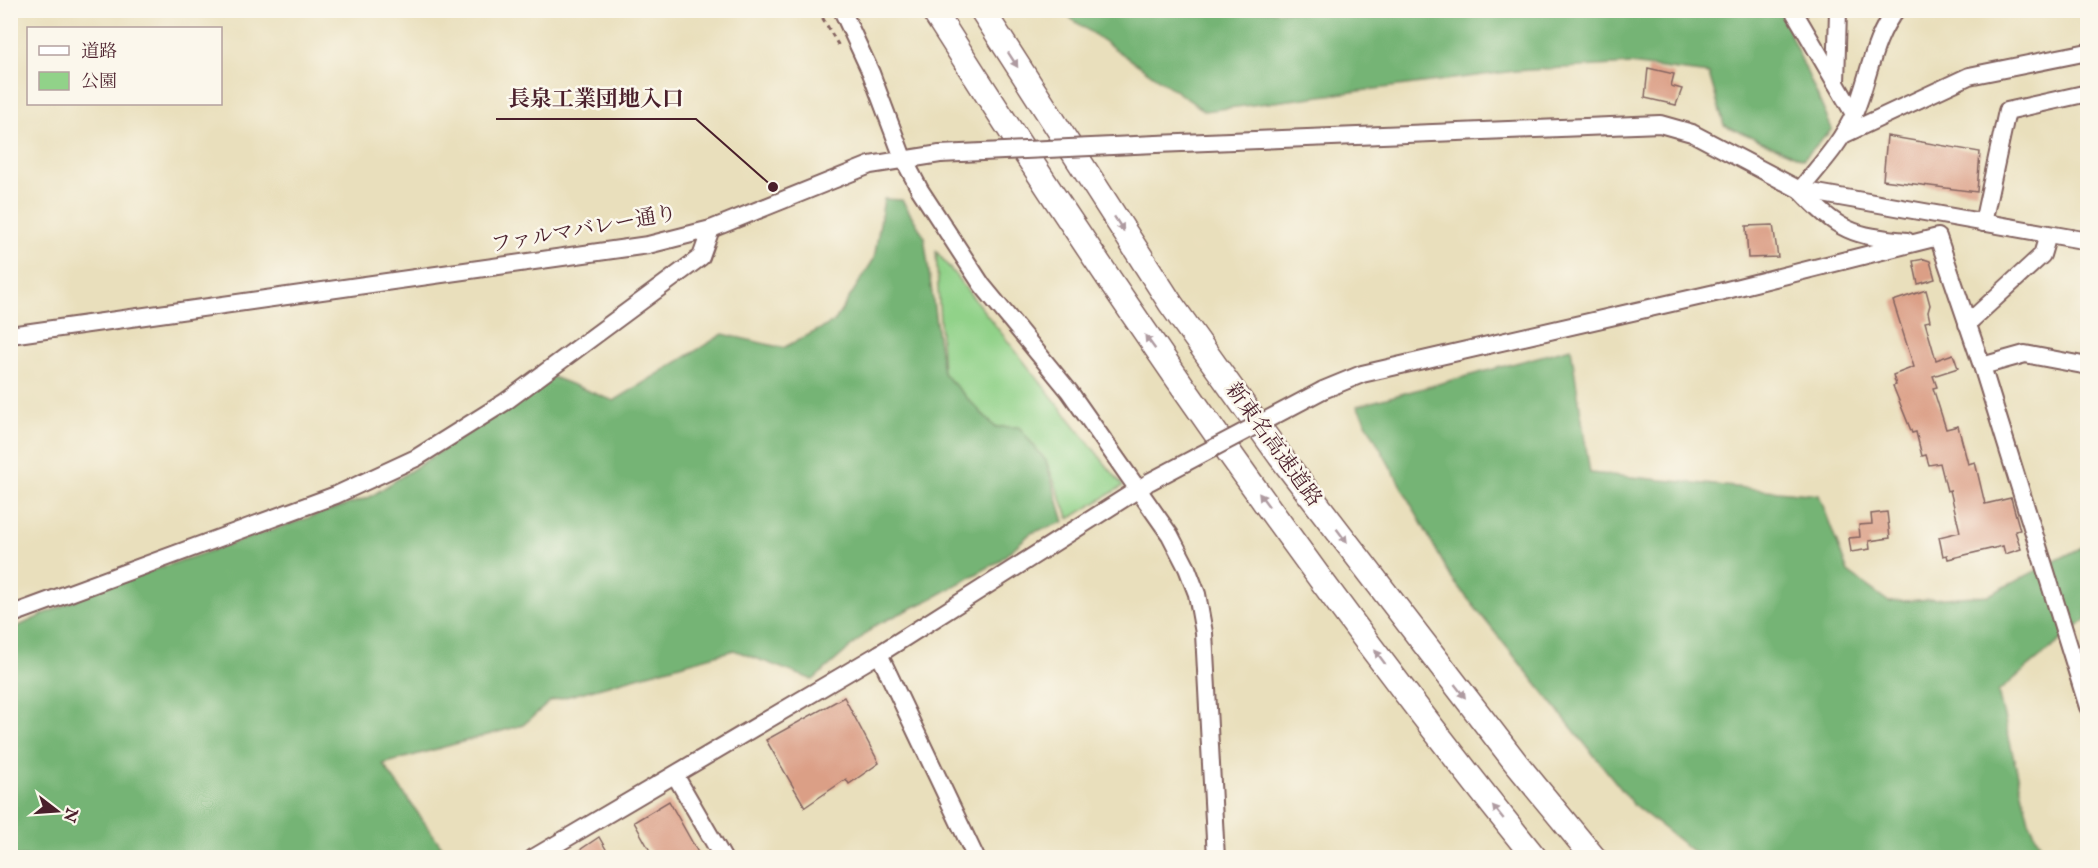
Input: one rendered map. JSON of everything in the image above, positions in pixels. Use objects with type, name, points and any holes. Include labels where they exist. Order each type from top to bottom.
[{"type":"highway","name":"新東名高速道路","points":[[933,10],[1141,330],[1360,630],[1535,858]]},
{"type":"highway","name":"新東名高速道路","points":[[982,10],[1171,303],[1280,456],[1516,763],[1594,858]]},
{"type":"street","points":[[842,10],[871,73],[903,158],[920,190],[982,285],[1143,486],[1187,568],[1197,594],[1204,633],[1216,858]]},
{"type":"street","points":[[1792,10],[1854,114]]},
{"type":"street","points":[[1836,83],[1838,10]]},
{"type":"street","points":[[1800,190],[1843,135],[1854,114],[1879,40],[1896,10]]},
{"type":"street","points":[[1843,135],[1969,76],[2088,52]]},
{"type":"street","points":[[1983,223],[2007,111],[2088,93]]},
{"type":"street","name":"ファルマバレー通り","points":[[10,335],[486,270],[648,244],[711,229],[870,165],[940,154],[1660,124],[1692,133],[1800,190]]},
{"type":"street","points":[[1800,190],[2088,241]]},
{"type":"street","points":[[1800,190],[1826,217],[1859,235],[1907,241],[1938,237]]},
{"type":"street","points":[[1932,215],[1982,366],[2088,707]]},
{"type":"street","points":[[10,615],[336,495],[416,458],[505,402],[701,257],[711,229]]},
{"type":"street","points":[[1967,324],[2042,255],[2048,234]]},
{"type":"street","points":[[533,858],[879,654],[1143,486],[1323,390],[1362,374],[1704,296],[1938,237]]},
{"type":"street","points":[[1982,366],[2025,354],[2088,366]]},
{"type":"street","points":[[879,654],[976,858]]},
{"type":"street","points":[[675,775],[723,858]]},
{"type":"green space","points":[[1060,11],[1780,11],[1832,129],[1803,159],[1724,125],[1709,74],[1630,64],[1515,71],[1205,111]]},
{"type":"green space","points":[[884,199],[902,200],[924,236],[943,373],[995,427],[1019,427],[1046,461],[1064,522],[1031,533],[998,562],[931,599],[876,625],[813,680],[734,650],[551,701],[523,725],[383,764],[449,857],[11,857],[10,630],[103,587],[370,497],[544,384],[550,376],[614,401],[723,334],[783,348],[834,322],[874,259]]},
{"type":"green space","points":[[936,251],[1123,486],[1069,519],[1046,461],[1019,428],[995,427],[943,373]]},
{"type":"green space","points":[[1571,348],[1590,473],[1819,495],[1848,572],[1889,602],[1989,595],[2084,546],[2088,548],[2087,619],[1998,692],[2029,821],[2046,857],[1700,857],[1634,805],[1452,579],[1357,406]]},
{"type":"building","points":[[1648,68],[1674,74],[1671,86],[1682,89],[1676,105],[1645,98]]},
{"type":"building","points":[[1887,136],[1980,152],[1977,192],[1883,180]]},
{"type":"building","points":[[1773,225],[1778,257],[1748,258],[1746,226]]},
{"type":"building","points":[[1924,259],[1930,261],[1935,279],[1918,284],[1913,261]]},
{"type":"building","points":[[1926,290],[1930,305],[1928,312],[1930,321],[1925,322],[1936,360],[1953,354],[1958,368],[1933,376],[1937,387],[1933,388],[1946,429],[1958,426],[1968,464],[1975,462],[1985,504],[2011,498],[2020,530],[2015,531],[2021,549],[2005,554],[2003,546],[1948,559],[1947,555],[1943,556],[1939,537],[1960,532],[1950,490],[1947,491],[1940,463],[1929,465],[1926,455],[1922,456],[1916,432],[1912,433],[1893,386],[1896,385],[1893,375],[1914,367],[1893,301]]},
{"type":"building","points":[[1887,512],[1890,538],[1869,541],[1870,549],[1851,552],[1849,538],[1860,537],[1859,525],[1872,524],[1871,514]]},
{"type":"building","points":[[844,697],[879,763],[849,784],[846,779],[805,807],[766,740]]},
{"type":"building","points":[[669,801],[701,858],[654,858],[634,822]]},
{"type":"building","points":[[599,837],[611,858],[568,858]]},
{"type":"place","name":"長泉工業団地入口","points":[[773,187]]}]
